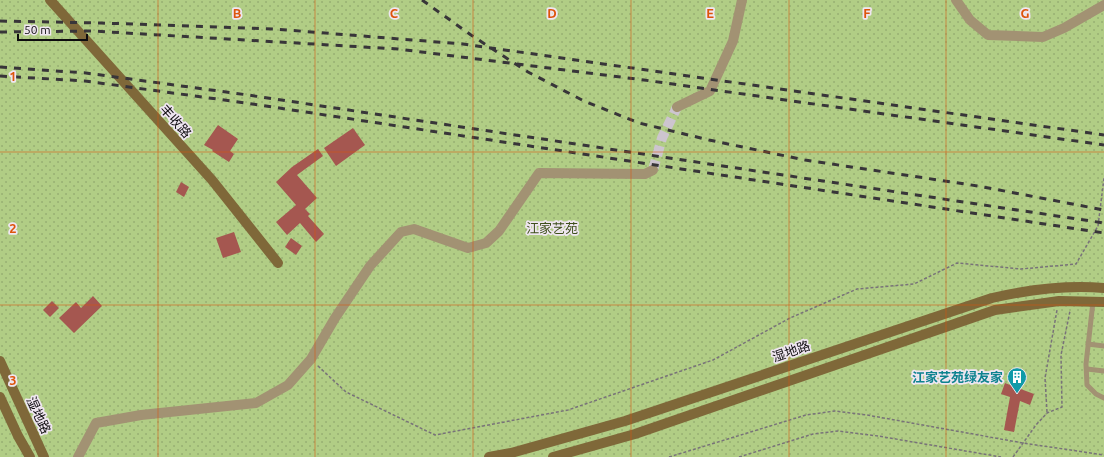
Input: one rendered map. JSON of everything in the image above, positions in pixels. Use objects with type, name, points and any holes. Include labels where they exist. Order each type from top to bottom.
[{"type":"street","name":"丰收路","points":[[50,0],[212,180],[278,263]]},
{"type":"street","points":[[677,107],[710,92],[733,41],[742,0]]},
{"type":"street","points":[[956,0],[970,20],[988,35],[1043,37],[1064,28],[1104,5]]},
{"type":"street","points":[[78,457],[96,422],[141,414],[256,403],[288,385],[311,359],[335,318],[370,266],[401,232],[414,229],[468,248],[486,243],[499,231],[539,173],[645,174],[653,170]]},
{"type":"street","name":"湿地路","points":[[489,457],[511,453],[625,421],[992,298],[1038,290],[1087,287],[1104,288]]},
{"type":"street","points":[[553,457],[635,434],[995,310],[1072,300],[1104,302]]},
{"type":"street","name":"湿地路","points":[[0,361],[44,457]]},
{"type":"street","points":[[0,397],[18,436],[30,457]]},
{"type":"lane","points":[[1094,302],[1088,344],[1087,385],[1096,394],[1104,398]]},
{"type":"lane","points":[[1088,344],[1104,346]]},
{"type":"lane","points":[[1087,369],[1104,371]]},
{"type":"path","points":[[311,359],[346,392],[434,435],[568,410],[713,360],[790,318],[857,289],[914,284],[957,264],[1021,269],[1076,264],[1098,226],[1104,178]]},
{"type":"path","points":[[1013,457],[1047,413],[1062,406],[1061,355],[1072,300]]},
{"type":"path","points":[[1047,413],[1045,378],[1059,301]]},
{"type":"path","points":[[669,457],[806,415],[835,411],[1023,443],[1104,455]]},
{"type":"path","points":[[739,457],[813,434],[838,431],[878,436],[1001,457]]},
{"type":"green space","name":"江家艺苑","points":[[0,0],[1104,0],[1104,457],[0,457]]},
{"type":"building","points":[[218,125],[238,139],[230,151],[234,154],[229,162],[204,145]]},
{"type":"building","points":[[353,128],[365,145],[336,166],[324,148]]},
{"type":"building","points":[[318,149],[323,156],[297,175],[317,198],[305,209],[310,214],[308,216],[324,234],[316,242],[300,223],[287,235],[276,222],[296,205],[276,182],[292,167]]},
{"type":"building","points":[[181,182],[189,187],[184,197],[176,192]]},
{"type":"building","points":[[234,232],[241,252],[223,258],[216,238]]},
{"type":"building","points":[[291,238],[302,246],[296,255],[285,247]]},
{"type":"building","points":[[93,296],[102,306],[74,333],[59,318],[76,302],[81,308]]},
{"type":"building","points":[[52,301],[59,308],[50,317],[43,310]]},
{"type":"building","points":[[1005,383],[1034,394],[1030,405],[1020,401],[1014,432],[1004,430],[1010,397],[1001,394]]},
{"type":"tunnel","points":[[653,170],[662,138],[677,107]]},
{"type":"railway","points":[[422,0],[471,35],[528,72],[584,101],[639,123],[709,140],[805,160],[978,186],[1104,210]]},
{"type":"railway","points":[[0,21],[274,29],[463,44],[1104,135]]},
{"type":"railway","points":[[0,32],[92,31],[398,49],[644,80],[1104,145]]},
{"type":"railway","points":[[0,67],[86,73],[248,95],[1104,223]]},
{"type":"railway","points":[[0,76],[85,81],[246,103],[1104,233]]},
{"type":"place","name":"江家艺苑绿友家","points":[[1017,394]]}]
